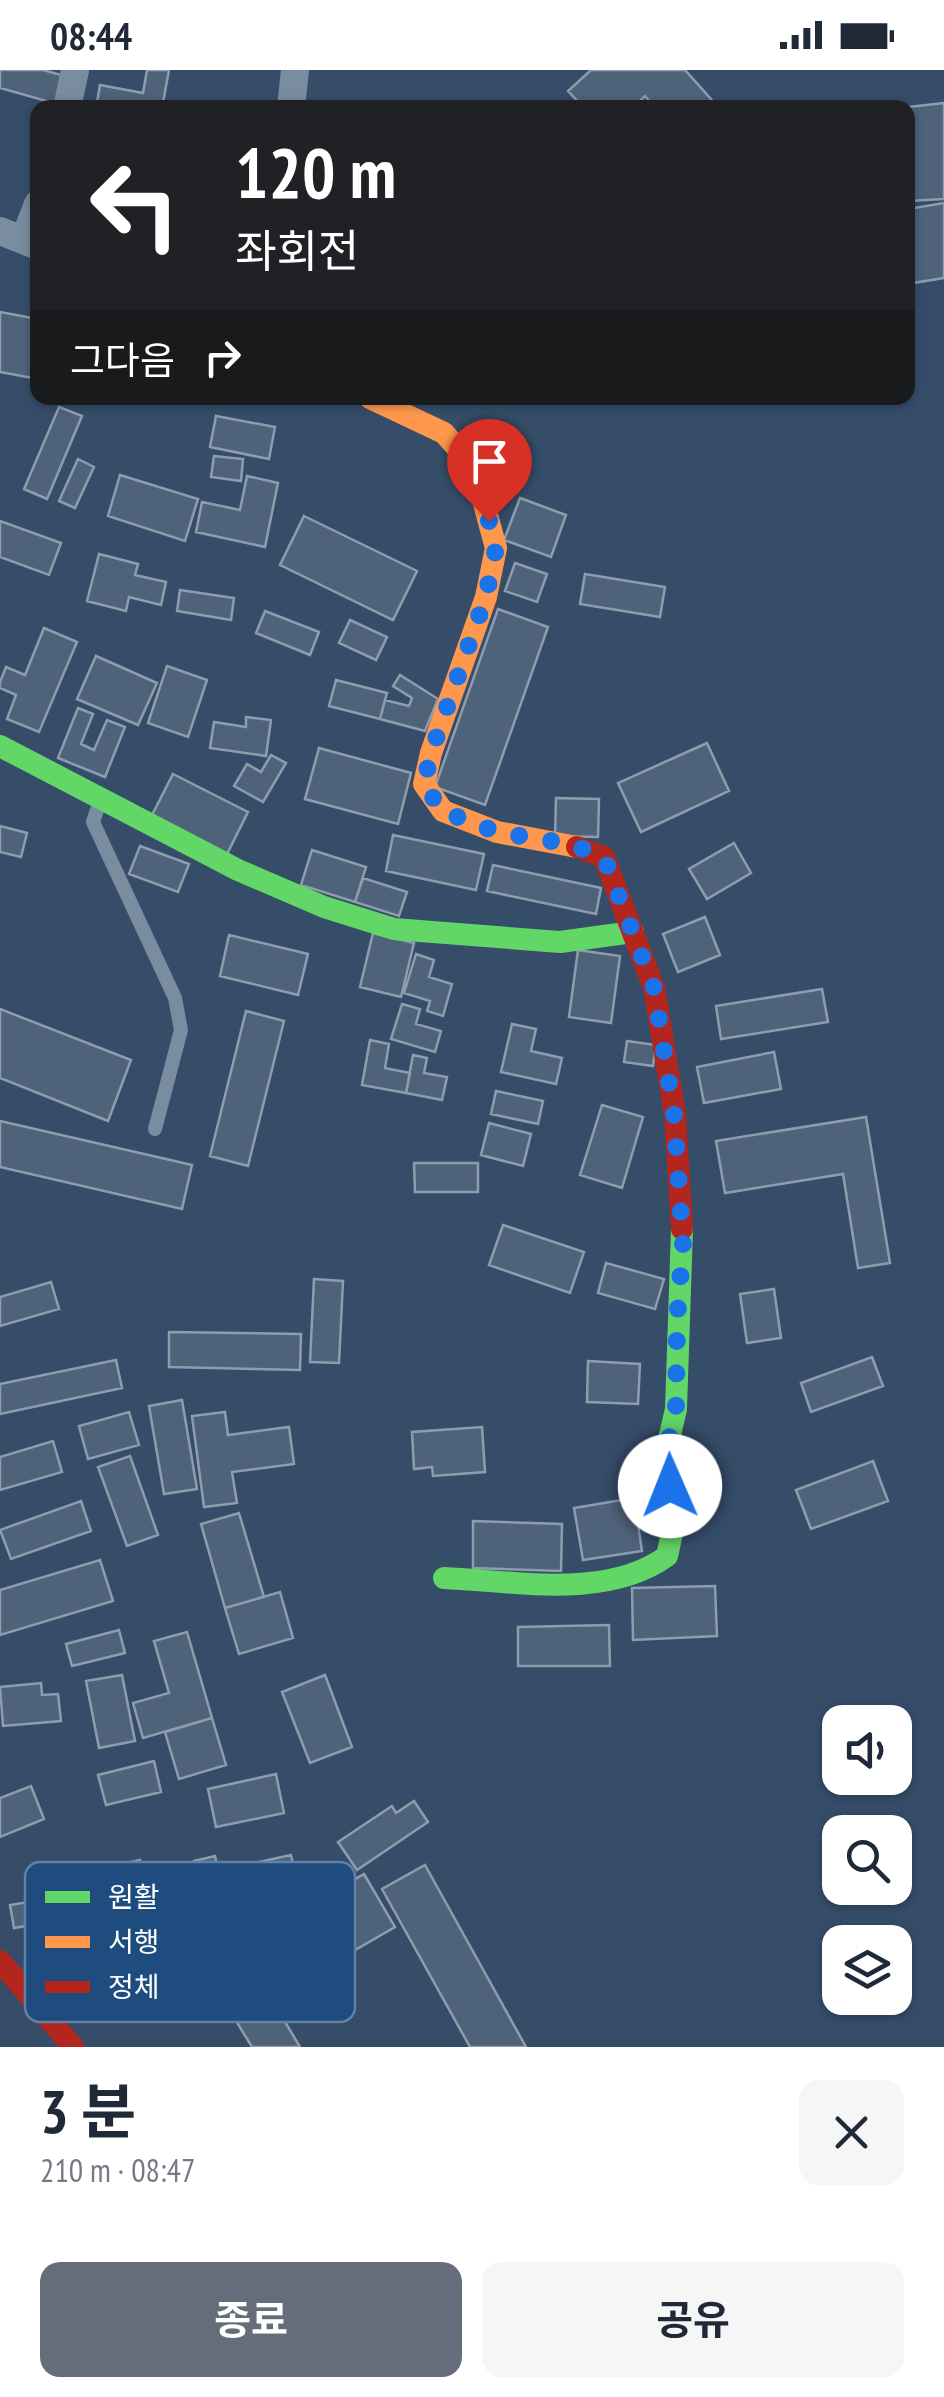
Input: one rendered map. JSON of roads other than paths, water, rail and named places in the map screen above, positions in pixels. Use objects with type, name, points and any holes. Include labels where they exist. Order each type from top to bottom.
[{"type":"street","points":[[68,100],[74,70]]},
{"type":"street","points":[[292,100],[294,70]]},
{"type":"street","points":[[385,405],[444,433],[474,467],[496,548],[486,596],[431,753],[424,784],[442,811],[497,832],[570,844],[604,857],[654,988],[674,1114],[683,1244],[676,1409],[667,1448],[674,1524],[666,1556],[645,1572],[573,1584],[444,1578]]},
{"type":"street","points":[[0,746],[238,870],[324,907],[394,929],[560,942],[632,932]]},
{"type":"street","points":[[0,1961],[25,1987]]},
{"type":"street","points":[[59,2022],[81,2045]]},
{"type":"lane","points":[[101,798],[93,822],[175,998],[181,1030],[155,1129]]}]
